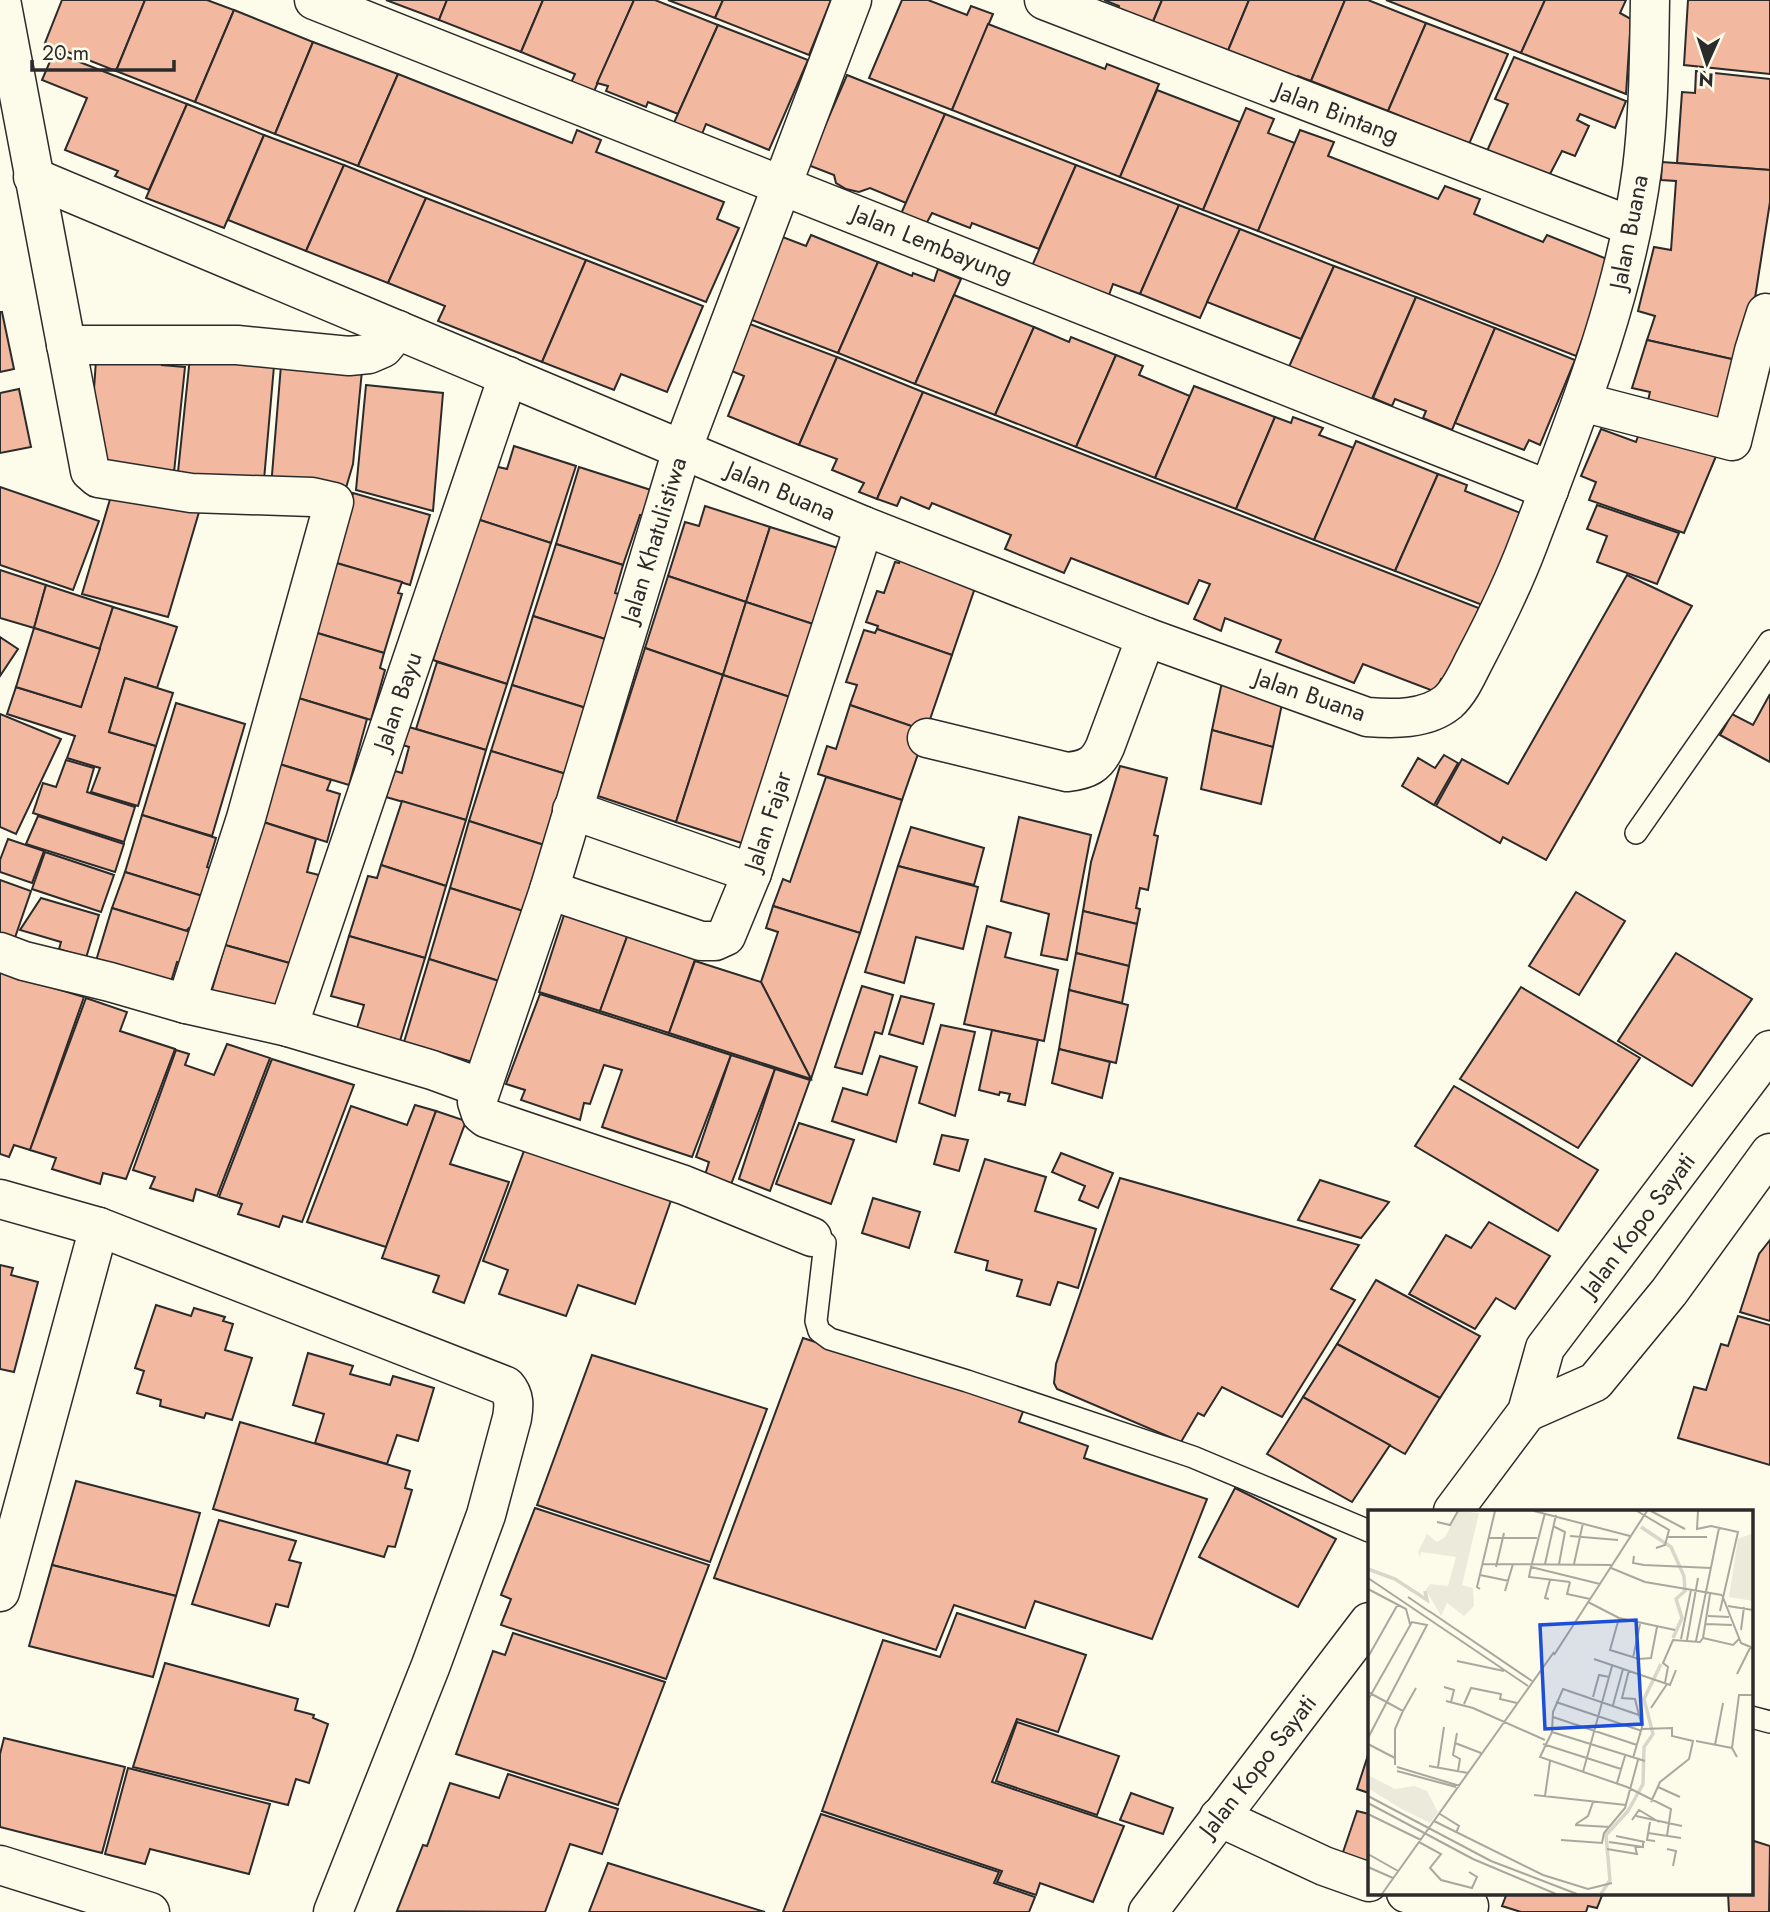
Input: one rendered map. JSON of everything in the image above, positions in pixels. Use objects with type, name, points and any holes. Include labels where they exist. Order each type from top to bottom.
[{"type":"street","points":[[1,0],[90,471],[93,475],[191,493],[312,498],[334,502],[246,818],[187,1004]]},
{"type":"street","name":"Jalan Lembayung","points":[[314,0],[1549,490]]},
{"type":"street","name":"Jalan Khatulistiwa","points":[[481,1088],[549,891],[682,450],[852,0]]},
{"type":"street","name":"Jalan Bintang","points":[[1044,0],[1631,226]]},
{"type":"street","name":"Jalan Buana","points":[[33,177],[864,526],[1146,636],[1367,717],[1399,719],[1425,713],[1447,702],[1463,682],[1510,593],[1582,402],[1615,300],[1642,171],[1648,108],[1650,0]]},
{"type":"street","points":[[1582,402],[1732,441],[1766,313]]},
{"type":"street","points":[[66,345],[237,345],[349,356],[369,354],[383,348],[398,330]]},
{"type":"street","name":"Jalan Bayu","points":[[288,1027],[508,376]]},
{"type":"street","name":"Jalan Fajar","points":[[549,891],[701,942],[715,942],[726,936],[752,873],[864,526]]},
{"type":"street","points":[[927,738],[1067,772],[1093,766],[1099,761],[1105,747],[1146,636]]},
{"type":"street","points":[[572,810],[752,873]]},
{"type":"street","points":[[0,953],[187,1004],[288,1027],[481,1088],[478,1107],[486,1118],[684,1185],[812,1237]]},
{"type":"street","name":"Jalan Kopo Sayati","points":[[1453,1510],[1527,1412],[1545,1348],[1770,1050]]},
{"type":"street","name":"Jalan Kopo Sayati","points":[[1527,1412],[1595,1382],[1669,1292],[1770,1153]]},
{"type":"street","points":[[0,1199],[99,1227],[506,1386],[512,1393],[512,1419],[486,1515],[431,1665],[333,1912]]},
{"type":"street","points":[[0,1592],[99,1227]]},
{"type":"street","name":"Jalan Kopo Sayati","points":[[1148,1912],[1368,1623]]},
{"type":"street","points":[[1219,1817],[1324,1866],[1368,1882]]},
{"type":"street","points":[[0,1865],[150,1912]]},
{"type":"street","points":[[1414,1895],[1469,1906]]},
{"type":"lane","points":[[1636,833],[1770,641]]},
{"type":"lane","points":[[812,1237],[825,1243],[816,1321],[819,1331],[830,1339],[967,1381],[1193,1457],[1368,1531]]},
{"type":"lane","points":[[1752,1717],[1770,1722]]},
{"type":"building","points":[[62,0],[145,0],[116,71],[45,43]]},
{"type":"building","points":[[145,0],[207,0],[234,10],[195,102],[116,71]]},
{"type":"building","points":[[386,0],[447,0],[439,20]]},
{"type":"building","points":[[447,0],[543,0],[521,52],[439,20]]},
{"type":"building","points":[[543,0],[634,0],[592,96],[569,87],[575,74],[521,52]]},
{"type":"building","points":[[634,0],[655,0],[718,25],[678,114],[648,102],[646,107],[606,91],[608,86],[597,83]]},
{"type":"building","points":[[668,0],[723,0],[715,18]]},
{"type":"building","points":[[723,0],[831,0],[809,55],[715,18]]},
{"type":"building","points":[[902,0],[928,0],[967,15],[971,6],[993,14],[952,110],[869,78]]},
{"type":"building","points":[[1104,0],[1162,0],[1152,24],[1117,11],[1119,6]]},
{"type":"building","points":[[1162,0],[1249,0],[1227,53],[1152,24]]},
{"type":"building","points":[[1249,0],[1345,0],[1311,81],[1298,76],[1295,84],[1227,53]]},
{"type":"building","points":[[1345,0],[1368,0],[1426,23],[1388,111],[1311,81]]},
{"type":"building","points":[[1386,0],[1545,0],[1521,53]]},
{"type":"building","points":[[1545,0],[1626,0],[1620,13],[1631,19],[1626,94],[1521,53]]},
{"type":"building","points":[[1688,0],[1770,0],[1770,74],[1684,65]]},
{"type":"building","points":[[234,10],[313,42],[275,134],[195,102]]},
{"type":"building","points":[[1426,23],[1508,54],[1469,144],[1388,111]]},
{"type":"building","points":[[988,24],[1105,69],[1107,64],[1159,84],[1120,177],[952,110]]},
{"type":"building","points":[[718,25],[808,60],[769,150],[706,124],[700,139],[672,127]]},
{"type":"building","points":[[313,42],[398,74],[358,166],[275,134]]},
{"type":"building","points":[[54,52],[187,104],[149,190],[115,176],[118,171],[65,150],[87,98],[42,80]]},
{"type":"building","points":[[1514,57],[1626,101],[1615,128],[1580,114],[1577,120],[1589,126],[1575,156],[1562,151],[1549,176],[1487,151],[1508,104],[1495,99]]},
{"type":"building","points":[[1696,71],[1770,79],[1770,170],[1677,163],[1682,92],[1695,93]]},
{"type":"building","points":[[398,74],[572,143],[577,130],[601,140],[596,152],[724,202],[717,219],[739,228],[706,302],[358,166]]},
{"type":"building","points":[[847,75],[945,114],[906,203],[870,188],[859,192],[846,189],[836,183],[834,175],[808,165]]},
{"type":"building","points":[[1157,90],[1240,122],[1203,210],[1120,177]]},
{"type":"building","points":[[187,104],[264,135],[224,228],[146,198]]},
{"type":"building","points":[[1246,108],[1274,119],[1268,133],[1295,143],[1258,231],[1203,210]]},
{"type":"building","points":[[945,114],[1076,165],[1039,249],[972,223],[970,228],[932,213],[925,226],[900,216]]},
{"type":"building","points":[[1300,130],[1334,142],[1328,156],[1438,199],[1445,186],[1480,199],[1474,214],[1543,242],[1547,235],[1612,261],[1576,356],[1258,231]]},
{"type":"building","points":[[264,135],[344,165],[306,251],[228,220]]},
{"type":"building","points":[[1662,162],[1770,170],[1770,202],[1745,362],[1647,340],[1655,316],[1638,311],[1654,247],[1671,250],[1676,181],[1661,180]]},
{"type":"building","points":[[344,165],[426,198],[388,283],[306,251]]},
{"type":"building","points":[[1076,165],[1179,205],[1140,294],[1113,284],[1109,295],[1032,266]]},
{"type":"building","points":[[426,198],[586,260],[542,362],[438,321],[445,306],[388,283]]},
{"type":"building","points":[[1179,205],[1240,229],[1200,318],[1140,294]]},
{"type":"building","points":[[1240,229],[1334,266],[1301,339],[1207,302]]},
{"type":"building","points":[[811,235],[878,262],[838,353],[744,317],[780,236],[806,246]]},
{"type":"building","points":[[586,260],[703,306],[667,392],[621,374],[614,390],[542,362]]},
{"type":"building","points":[[878,262],[912,276],[913,273],[934,281],[938,269],[961,279],[915,384],[838,353]]},
{"type":"building","points":[[1334,266],[1416,297],[1371,401],[1288,369]]},
{"type":"building","points":[[954,295],[1034,327],[995,415],[915,384]]},
{"type":"building","points":[[1416,297],[1495,328],[1452,430],[1423,418],[1426,411],[1395,399],[1392,406],[1373,398]]},
{"type":"building","points":[[0,312],[14,369],[0,372]]},
{"type":"building","points":[[742,321],[837,357],[799,445],[728,416],[744,376],[722,367]]},
{"type":"building","points":[[1034,327],[1069,342],[1071,337],[1116,355],[1076,447],[995,415]]},
{"type":"building","points":[[1495,328],[1575,360],[1540,445],[1529,440],[1524,450],[1455,423]]},
{"type":"building","points":[[1647,340],[1745,362],[1729,437],[1644,417],[1650,392],[1632,388]]},
{"type":"building","points":[[282,353],[363,360],[353,464],[343,498],[271,487]]},
{"type":"building","points":[[1116,355],[1143,366],[1139,375],[1190,396],[1155,478],[1076,447]]},
{"type":"building","points":[[163,357],[162,365],[185,367],[173,482],[96,473],[90,448],[96,360]]},
{"type":"building","points":[[190,357],[274,366],[263,491],[178,472]]},
{"type":"building","points":[[837,357],[923,392],[877,499],[859,492],[864,483],[832,470],[837,459],[799,445]]},
{"type":"building","points":[[366,385],[443,393],[433,511],[356,490]]},
{"type":"building","points":[[1194,386],[1275,417],[1236,509],[1155,478]]},
{"type":"building","points":[[19,389],[31,447],[0,453],[0,393]]},
{"type":"building","points":[[923,392],[1489,612],[1458,686],[1441,679],[1436,692],[1363,664],[1354,683],[1276,652],[1281,640],[1225,618],[1221,631],[1194,619],[1210,584],[1199,580],[1188,604],[1071,558],[1064,573],[1005,549],[1011,535],[932,503],[929,509],[901,497],[897,506],[877,499]]},
{"type":"building","points":[[1275,417],[1291,423],[1293,417],[1323,428],[1319,435],[1354,448],[1314,540],[1236,509]]},
{"type":"building","points":[[1643,422],[1719,449],[1684,533],[1589,500],[1596,482],[1581,476],[1601,429],[1636,442]]},
{"type":"building","points":[[1356,441],[1438,474],[1395,571],[1314,540]]},
{"type":"building","points":[[514,446],[576,466],[551,543],[477,519],[494,466],[507,469]]},
{"type":"building","points":[[579,467],[654,491],[646,517],[640,515],[623,565],[556,544]]},
{"type":"building","points":[[1438,474],[1467,485],[1465,491],[1528,516],[1490,608],[1395,571]]},
{"type":"building","points":[[116,479],[202,502],[168,617],[82,594]]},
{"type":"building","points":[[0,487],[99,521],[73,590],[0,565]]},
{"type":"building","points":[[353,493],[430,515],[410,585],[333,562]]},
{"type":"building","points":[[1597,505],[1679,533],[1657,584],[1597,562],[1607,536],[1587,529]]},
{"type":"building","points":[[705,506],[770,527],[746,602],[668,576],[685,522],[699,526]]},
{"type":"building","points":[[477,519],[551,543],[507,684],[433,660]]},
{"type":"building","points":[[770,527],[838,548],[822,627],[746,602]]},
{"type":"building","points":[[556,544],[623,565],[615,593],[622,595],[608,640],[533,616]]},
{"type":"building","points":[[904,552],[978,579],[952,655],[877,629],[878,626],[866,622],[877,591],[884,593],[895,562],[899,563]]},
{"type":"building","points":[[333,562],[402,582],[398,593],[402,594],[384,653],[314,632]]},
{"type":"building","points":[[0,570],[46,585],[34,628],[0,618]]},
{"type":"building","points":[[1627,575],[1692,606],[1546,860],[1503,837],[1500,843],[1436,806],[1462,759],[1508,784]]},
{"type":"building","points":[[668,576],[746,602],[723,675],[645,648]]},
{"type":"building","points":[[46,585],[113,607],[100,649],[34,628]]},
{"type":"building","points":[[746,602],[822,627],[799,700],[723,675]]},
{"type":"building","points":[[113,607],[177,627],[157,688],[125,678],[109,732],[156,746],[138,806],[91,792],[100,768],[67,758],[75,736],[7,714],[16,687],[81,707]]},
{"type":"building","points":[[533,616],[608,640],[586,708],[512,685]]},
{"type":"building","points":[[34,628],[100,649],[81,707],[16,687]]},
{"type":"building","points":[[877,629],[952,655],[926,731],[850,705],[857,685],[846,682],[864,630],[875,633]]},
{"type":"building","points":[[314,632],[384,653],[380,668],[385,670],[371,720],[295,697]]},
{"type":"building","points":[[0,637],[18,649],[0,676]]},
{"type":"building","points":[[645,648],[723,675],[676,822],[598,796]]},
{"type":"building","points":[[437,662],[507,684],[486,750],[416,729]]},
{"type":"building","points":[[723,675],[799,700],[754,847],[676,822]]},
{"type":"building","points":[[125,678],[173,693],[156,746],[109,732]]},
{"type":"building","points":[[1222,682],[1282,704],[1273,747],[1212,730]]},
{"type":"building","points":[[512,685],[586,708],[566,774],[491,751]]},
{"type":"building","points":[[1770,694],[1770,762],[1720,735],[1732,714],[1753,725]]},
{"type":"building","points":[[295,697],[367,719],[349,785],[276,763]]},
{"type":"building","points":[[176,703],[245,724],[212,836],[142,815]]},
{"type":"building","points":[[850,705],[926,731],[902,800],[818,774],[827,746],[836,749]]},
{"type":"building","points":[[0,714],[61,739],[16,834],[0,827]]},
{"type":"building","points":[[409,727],[486,750],[466,820],[386,797],[395,771],[402,773],[409,747],[403,745]]},
{"type":"building","points":[[1212,730],[1273,747],[1261,804],[1201,789]]},
{"type":"building","points":[[491,751],[566,774],[544,845],[469,821]]},
{"type":"building","points":[[1444,755],[1458,763],[1434,805],[1402,786],[1418,758],[1435,768]]},
{"type":"building","points":[[66,760],[94,768],[87,792],[135,807],[124,842],[33,813],[43,783],[56,787]]},
{"type":"building","points":[[276,763],[331,780],[327,790],[340,794],[327,842],[260,821]]},
{"type":"building","points":[[1120,766],[1167,778],[1154,835],[1158,836],[1148,890],[1140,888],[1136,908],[1140,909],[1137,924],[1083,911],[1091,862]]},
{"type":"building","points":[[826,777],[902,800],[860,933],[773,906],[783,879],[790,882]]},
{"type":"building","points":[[402,801],[466,820],[446,886],[381,865]]},
{"type":"building","points":[[142,815],[216,838],[207,867],[219,871],[212,899],[125,872]]},
{"type":"building","points":[[38,816],[124,844],[115,872],[26,844]]},
{"type":"building","points":[[1019,817],[1091,835],[1067,960],[1041,955],[1049,914],[1001,901]]},
{"type":"building","points":[[260,821],[316,839],[307,872],[319,875],[293,964],[225,945]]},
{"type":"building","points":[[469,821],[544,845],[523,911],[450,888]]},
{"type":"building","points":[[911,827],[984,848],[974,885],[898,866]]},
{"type":"building","points":[[8,839],[44,851],[32,883],[0,872],[0,860]]},
{"type":"building","points":[[45,852],[114,875],[101,912],[32,889]]},
{"type":"building","points":[[381,865],[446,886],[425,958],[349,936],[368,876],[377,878]]},
{"type":"building","points":[[898,866],[978,887],[963,949],[916,937],[904,983],[865,972]]},
{"type":"building","points":[[125,872],[212,899],[202,933],[189,928],[186,931],[112,908]]},
{"type":"building","points":[[0,880],[31,891],[10,952],[0,949]]},
{"type":"building","points":[[450,888],[523,911],[502,982],[429,959]]},
{"type":"building","points":[[1576,892],[1625,921],[1579,995],[1529,966]]},
{"type":"building","points":[[41,898],[99,915],[86,958],[59,949],[61,942],[20,930]]},
{"type":"building","points":[[773,906],[860,933],[811,1079],[761,982],[778,932],[766,928]]},
{"type":"building","points":[[112,908],[200,935],[191,966],[177,962],[169,988],[95,964]]},
{"type":"building","points":[[1083,911],[1137,924],[1129,966],[1076,953]]},
{"type":"building","points":[[565,912],[628,934],[600,1011],[539,992]]},
{"type":"building","points":[[987,926],[1011,933],[1005,957],[1058,970],[1044,1041],[964,1024]]},
{"type":"building","points":[[628,934],[699,948],[669,1033],[600,1011]]},
{"type":"building","points":[[349,936],[425,958],[400,1041],[357,1028],[364,1005],[331,996]]},
{"type":"building","points":[[225,945],[293,964],[279,1012],[211,993]]},
{"type":"building","points":[[1076,953],[1129,966],[1122,1003],[1069,990]]},
{"type":"building","points":[[1676,953],[1752,999],[1692,1086],[1618,1041]]},
{"type":"building","points":[[429,959],[502,982],[476,1063],[404,1042]]},
{"type":"building","points":[[695,961],[761,982],[811,1079],[669,1033]]},
{"type":"building","points":[[0,972],[84,997],[30,1150],[14,1145],[9,1157],[0,1154]]},
{"type":"building","points":[[862,986],[893,995],[882,1034],[875,1032],[862,1074],[835,1067]]},
{"type":"building","points":[[1521,987],[1640,1058],[1578,1148],[1460,1079]]},
{"type":"building","points":[[1069,990],[1128,1005],[1116,1063],[1059,1049]]},
{"type":"building","points":[[540,994],[731,1055],[692,1157],[602,1127],[622,1070],[604,1065],[590,1104],[584,1103],[580,1120],[521,1100],[525,1090],[506,1084]]},
{"type":"building","points":[[901,996],[934,1004],[923,1044],[889,1034]]},
{"type":"building","points":[[86,998],[127,1012],[120,1031],[175,1049],[126,1179],[103,1173],[100,1184],[52,1169],[56,1158],[30,1150]]},
{"type":"building","points":[[941,1025],[975,1032],[955,1116],[919,1103]]},
{"type":"building","points":[[992,1030],[1038,1040],[1025,1105],[1008,1101],[1010,1094],[1000,1092],[999,1095],[979,1090]]},
{"type":"building","points":[[227,1044],[270,1058],[217,1196],[196,1189],[193,1201],[150,1188],[155,1177],[133,1170],[176,1050],[189,1054],[185,1065],[214,1075]]},
{"type":"building","points":[[1059,1049],[1110,1062],[1102,1098],[1052,1083]]},
{"type":"building","points":[[731,1055],[775,1069],[730,1187],[704,1178],[709,1162],[696,1157]]},
{"type":"building","points":[[880,1056],[917,1067],[896,1142],[832,1121],[843,1088],[867,1095]]},
{"type":"building","points":[[272,1059],[354,1085],[302,1222],[283,1216],[279,1227],[238,1214],[242,1204],[219,1197]]},
{"type":"building","points":[[775,1069],[810,1080],[770,1191],[739,1179]]},
{"type":"building","points":[[1454,1086],[1598,1170],[1558,1231],[1415,1146]]},
{"type":"building","points":[[415,1105],[436,1111],[386,1247],[307,1222],[351,1106],[407,1125]]},
{"type":"building","points":[[436,1111],[466,1121],[450,1164],[509,1182],[464,1303],[433,1292],[439,1276],[382,1258]]},
{"type":"building","points":[[799,1123],[854,1140],[831,1204],[776,1184]]},
{"type":"building","points":[[942,1135],[968,1140],[959,1171],[934,1164]]},
{"type":"building","points":[[528,1140],[675,1189],[635,1304],[578,1285],[566,1316],[499,1294],[508,1270],[483,1261]]},
{"type":"building","points":[[1061,1153],[1113,1173],[1098,1208],[1079,1200],[1085,1186],[1052,1172]]},
{"type":"building","points":[[985,1159],[1046,1177],[1035,1211],[1096,1229],[1078,1288],[1058,1282],[1050,1305],[1017,1296],[1022,1280],[986,1270],[988,1261],[955,1252]]},
{"type":"building","points":[[1120,1178],[1359,1245],[1331,1289],[1355,1300],[1282,1417],[1222,1387],[1204,1416],[1198,1413],[1181,1442],[1057,1389],[1054,1383],[1056,1364]]},
{"type":"building","points":[[1320,1180],[1389,1202],[1361,1238],[1298,1220]]},
{"type":"building","points":[[873,1198],[920,1212],[909,1248],[862,1233]]},
{"type":"building","points":[[1489,1222],[1550,1256],[1515,1309],[1496,1298],[1475,1329],[1409,1294],[1446,1235],[1471,1248]]},
{"type":"building","points":[[1770,1240],[1770,1321],[1740,1312],[1759,1254]]},
{"type":"building","points":[[0,1265],[13,1268],[11,1275],[38,1282],[14,1372],[0,1369]]},
{"type":"building","points":[[1376,1280],[1480,1336],[1440,1398],[1337,1344]]},
{"type":"building","points":[[156,1305],[191,1316],[194,1308],[225,1317],[223,1321],[233,1324],[225,1350],[252,1358],[232,1420],[206,1413],[204,1418],[160,1406],[161,1400],[137,1393],[144,1371],[135,1368]]},
{"type":"building","points":[[1738,1316],[1770,1325],[1770,1465],[1678,1438],[1694,1387],[1706,1390],[1721,1344],[1728,1346]]},
{"type":"building","points":[[803,1338],[1024,1409],[1019,1422],[1088,1446],[1084,1458],[1207,1499],[1152,1639],[1035,1601],[1025,1628],[954,1605],[936,1650],[714,1578]]},
{"type":"building","points":[[1337,1344],[1440,1398],[1405,1454],[1303,1397]]},
{"type":"building","points":[[308,1353],[353,1366],[350,1374],[390,1385],[393,1376],[434,1388],[418,1441],[397,1435],[387,1464],[315,1443],[324,1414],[293,1405]]},
{"type":"building","points":[[592,1355],[767,1409],[710,1562],[537,1505]]},
{"type":"building","points":[[1303,1397],[1390,1445],[1352,1502],[1267,1454]]},
{"type":"building","points":[[240,1422],[410,1471],[405,1488],[412,1490],[395,1547],[388,1546],[384,1557],[213,1509]]},
{"type":"building","points":[[76,1481],[200,1513],[176,1596],[52,1565]]},
{"type":"building","points":[[1235,1488],[1336,1539],[1298,1607],[1199,1557]]},
{"type":"building","points":[[535,1508],[709,1565],[666,1679],[501,1625],[511,1599],[501,1595]]},
{"type":"building","points":[[219,1520],[296,1541],[289,1560],[301,1563],[288,1607],[276,1604],[269,1626],[192,1604]]},
{"type":"building","points":[[52,1565],[176,1596],[153,1677],[29,1646]]},
{"type":"building","points":[[957,1613],[1086,1655],[1058,1732],[1017,1719],[992,1782],[1124,1826],[1093,1902],[1040,1883],[1036,1895],[997,1882],[1002,1871],[822,1811],[883,1640],[940,1657]]},
{"type":"building","points":[[513,1633],[665,1682],[618,1805],[456,1754],[493,1651],[505,1655]]},
{"type":"building","points":[[165,1663],[298,1699],[295,1710],[314,1715],[313,1718],[328,1724],[309,1783],[296,1779],[288,1805],[133,1767]]},
{"type":"building","points":[[1017,1722],[1119,1756],[1097,1815],[996,1781]]},
{"type":"building","points":[[4,1738],[125,1767],[102,1853],[0,1827],[0,1754]]},
{"type":"building","points":[[1368,1755],[1368,1793],[1357,1789]]},
{"type":"building","points":[[128,1768],[270,1804],[249,1874],[150,1849],[145,1864],[105,1854]]},
{"type":"building","points":[[508,1774],[618,1809],[602,1854],[570,1844],[545,1912],[397,1911],[423,1845],[427,1846],[450,1783],[499,1798]]},
{"type":"building","points":[[1131,1793],[1173,1808],[1163,1834],[1120,1820]]},
{"type":"building","points":[[1357,1811],[1368,1814],[1368,1867],[1341,1858]]},
{"type":"building","points":[[821,1814],[999,1872],[994,1883],[1035,1897],[1029,1912],[783,1912]]},
{"type":"building","points":[[1754,1841],[1770,1846],[1769,1912],[1729,1912],[1728,1895],[1752,1895]]},
{"type":"building","points":[[608,1863],[765,1912],[589,1912]]},
{"type":"building","points":[[1506,1895],[1602,1895],[1597,1908],[1588,1906],[1586,1912],[1521,1912],[1502,1906]]}]
